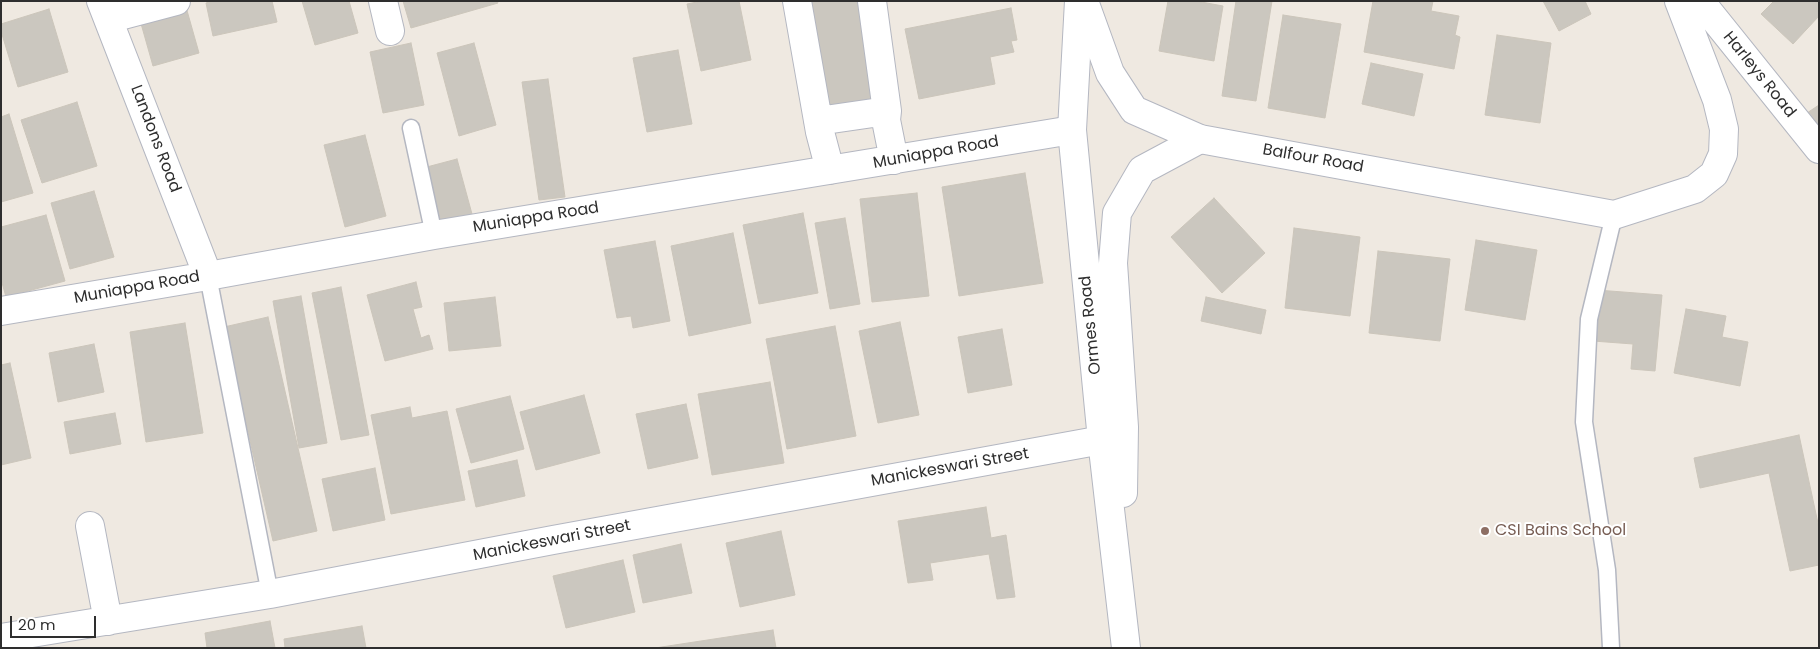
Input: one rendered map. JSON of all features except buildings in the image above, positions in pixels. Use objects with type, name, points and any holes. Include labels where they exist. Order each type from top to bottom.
[{"type":"street","points":[[104,10],[176,1]]},
{"type":"street","points":[[383,1],[390,31]]},
{"type":"street","points":[[797,1],[818,121],[830,170]]},
{"type":"street","points":[[872,1],[887,111],[886,120],[894,160]]},
{"type":"street","name":"Ormes Road","points":[[1079,1],[1072,130],[1102,440],[1126,648]]},
{"type":"street","name":"Balfour Road","points":[[1084,1],[1110,73],[1134,110],[1200,139],[1614,215]]},
{"type":"street","points":[[1614,215],[1695,189],[1714,174],[1723,154],[1724,129],[1717,100],[1679,1]]},
{"type":"street","name":"Harleys Road","points":[[1700,1],[1819,149]]},
{"type":"street","name":"Landons Road","points":[[104,10],[208,276]]},
{"type":"street","points":[[818,121],[887,111]]},
{"type":"street","name":"Muniappa Road","points":[[1,311],[434,235],[1072,130]]},
{"type":"street","name":"Ormes Road","points":[[1126,648],[1122,561],[1124,427],[1113,263],[1118,213],[1142,170],[1200,139]]},
{"type":"street","name":"Manickeswari Street","points":[[1,638],[270,594],[553,540],[1102,440]]},
{"type":"street","points":[[90,526],[108,621]]},
{"type":"lane","points":[[411,128],[434,235]]},
{"type":"lane","points":[[1611,648],[1607,570],[1584,422],[1589,319],[1614,215]]},
{"type":"lane","points":[[208,276],[270,594]]},
{"type":"place","name":"CSI Bains School","points":[[1485,531]]}]
